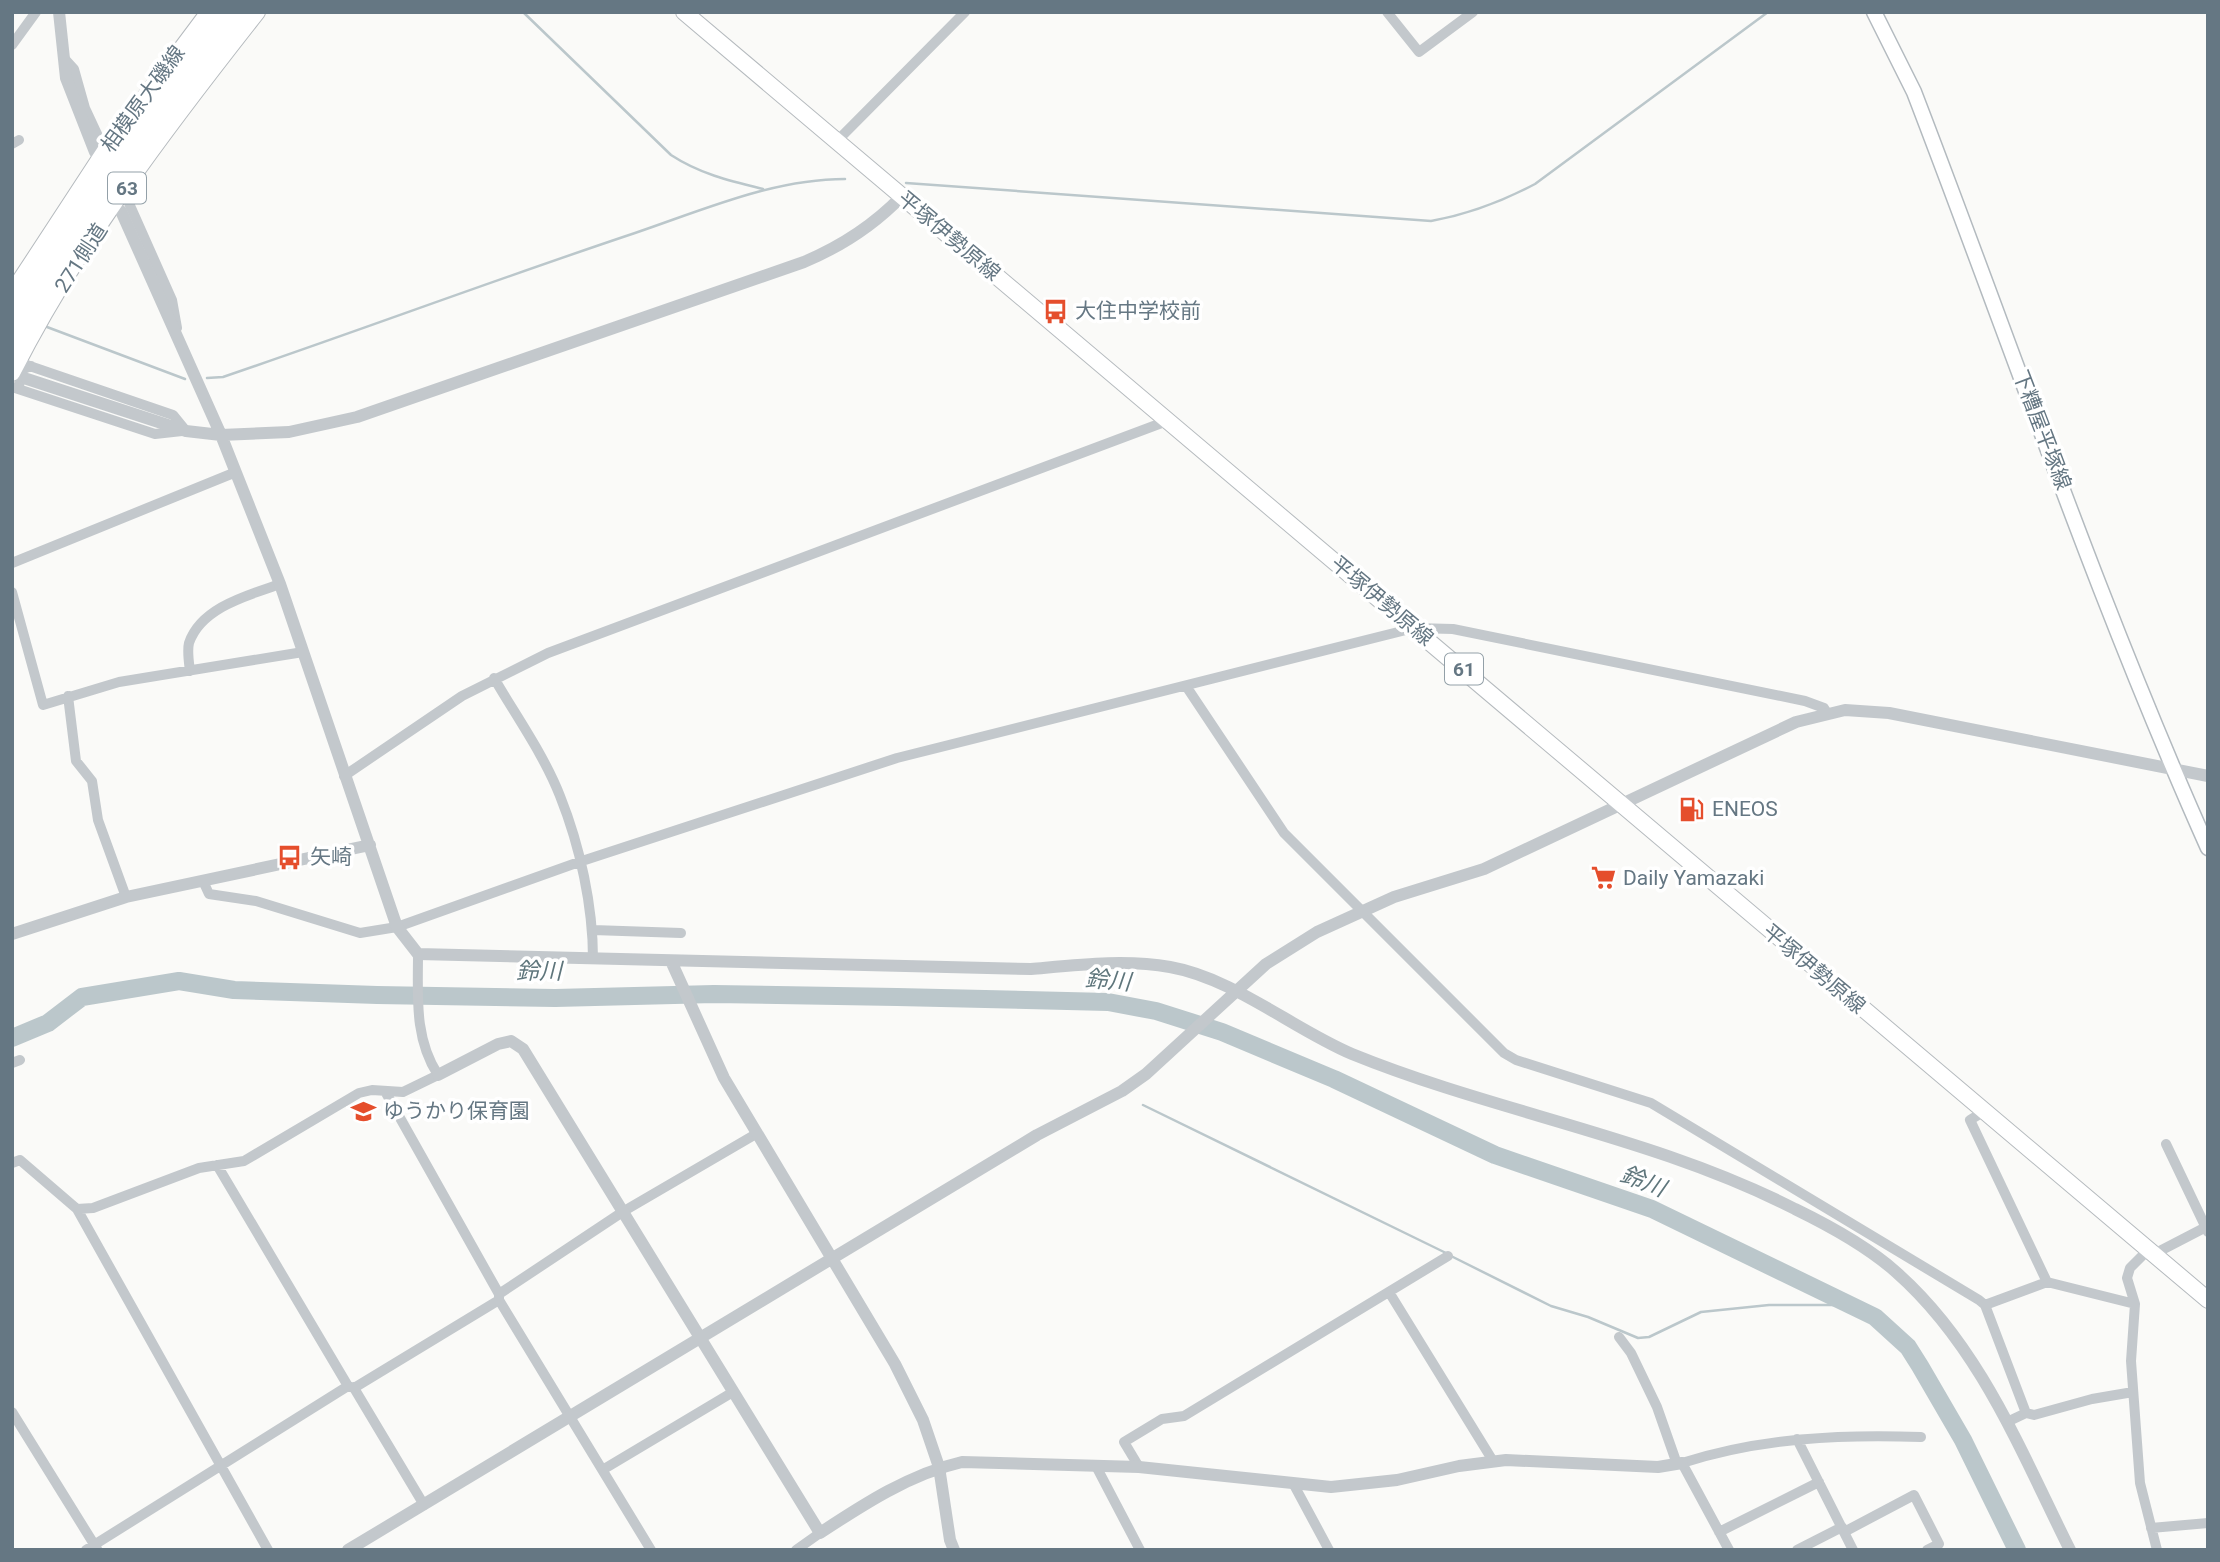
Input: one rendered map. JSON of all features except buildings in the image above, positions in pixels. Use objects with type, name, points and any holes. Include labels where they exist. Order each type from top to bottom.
[{"type":"highway","points":[[12,317],[93,188],[228,12]]},
{"type":"highway","points":[[19,372],[56,268],[104,195],[245,12]]},
{"type":"main road","name":"相模原大磯線","points":[[12,293],[100,152],[209,12]]},
{"type":"main road","name":"271側道","points":[[19,372],[68,275],[203,81],[257,12]]},
{"type":"main road","points":[[672,12],[718,40]]},
{"type":"main road","name":"平塚伊勢原線","points":[[684,12],[2208,1300]]},
{"type":"main road","points":[[692,12],[718,40]]},
{"type":"main road","name":"下糟屋平塚線","points":[[1874,12],[1914,92],[2173,770],[2208,848]]},
{"type":"street","points":[[12,46],[36,12]]},
{"type":"street","points":[[58,12],[63,57],[71,94],[100,152]]},
{"type":"street","points":[[836,142],[965,12]]},
{"type":"street","points":[[1387,12],[1419,52],[1474,12]]},
{"type":"street","points":[[124,192],[172,300],[179,341]]},
{"type":"street","points":[[19,372],[186,430],[221,435],[289,432],[357,417],[830,251],[882,217],[902,196]]},
{"type":"street","points":[[121,211],[236,472],[280,584],[397,927],[418,954],[419,1028],[425,1050],[438,1074]]},
{"type":"street","points":[[344,776],[494,677],[634,620],[1167,421]]},
{"type":"street","points":[[12,564],[236,472]]},
{"type":"street","points":[[190,671],[188,645],[210,614],[243,597],[280,584]]},
{"type":"street","points":[[12,592],[43,705],[119,682],[303,652]]},
{"type":"street","points":[[203,881],[209,894],[256,901],[360,933],[397,927],[579,862],[897,758],[1414,628],[1452,629],[1805,701],[1824,708],[1827,713]]},
{"type":"street","points":[[494,677],[559,795],[579,862],[593,930],[593,959]]},
{"type":"street","points":[[1186,686],[1284,833],[1510,1056],[1651,1103],[1958,1285],[1985,1305],[2026,1413]]},
{"type":"street","points":[[68,696],[76,761],[92,781],[98,820],[127,897]]},
{"type":"street","points":[[348,1550],[570,1413],[1037,1135],[1122,1091],[1166,1057],[1266,964],[1360,910],[1484,869],[1774,731],[1827,713],[1863,710],[2208,776]]},
{"type":"street","points":[[12,934],[127,897],[370,845]]},
{"type":"street","points":[[593,930],[681,933]]},
{"type":"street","points":[[418,954],[593,959],[672,965],[1031,970],[1143,964],[1200,974],[1350,1053],[1658,1152],[1753,1187],[1871,1253],[1924,1298],[1973,1360],[2070,1550]]},
{"type":"street","points":[[672,965],[699,1026],[756,1134],[895,1364],[923,1420],[939,1467],[950,1540],[954,1550]]},
{"type":"street","points":[[77,1209],[93,1208],[198,1168],[244,1161],[359,1093],[372,1090],[403,1092],[498,1044],[511,1041],[523,1049],[820,1533]]},
{"type":"street","points":[[386,1093],[499,1297],[651,1550]]},
{"type":"street","points":[[1983,1112],[1970,1120],[2047,1282]]},
{"type":"street","points":[[12,1412],[92,1548],[221,1463],[499,1297],[624,1211],[756,1134]]},
{"type":"street","points":[[2157,1550],[2140,1483],[2131,1334],[2135,1304],[2127,1278],[2130,1268],[2151,1252],[2207,1228],[2166,1144]]},
{"type":"street","points":[[12,1163],[20,1160],[77,1209],[268,1550]]},
{"type":"street","points":[[217,1165],[424,1505]]},
{"type":"street","points":[[1139,1467],[1124,1443],[1162,1419],[1184,1416],[1448,1256]]},
{"type":"street","points":[[1985,1305],[2047,1282],[2135,1304]]},
{"type":"street","points":[[1389,1292],[1493,1461]]},
{"type":"street","points":[[1619,1337],[1631,1353],[1680,1463],[1729,1550]]},
{"type":"street","points":[[604,1469],[733,1392]]},
{"type":"street","points":[[2007,1422],[2026,1413],[2034,1415],[2092,1399],[2133,1392]]},
{"type":"street","points":[[796,1550],[887,1492],[939,1467],[962,1462],[1097,1468],[1139,1467],[1294,1485],[1354,1486],[1493,1461],[1658,1466],[1680,1463],[1723,1450],[1797,1439],[1867,1435],[1921,1437]]},
{"type":"street","points":[[1797,1439],[1853,1550]]},
{"type":"street","points":[[1097,1468],[1140,1550]]},
{"type":"street","points":[[1719,1532],[1819,1482]]},
{"type":"street","points":[[1294,1485],[1329,1550]]},
{"type":"street","points":[[1797,1550],[1914,1495],[1939,1544],[1927,1550]]},
{"type":"street","points":[[2151,1528],[2208,1523]]},
{"type":"waterway","points":[[523,12],[671,155],[704,172],[763,189]]},
{"type":"waterway","points":[[906,183],[1431,221],[1485,207],[1535,184],[1768,12]]},
{"type":"waterway","points":[[207,378],[223,377],[738,197],[791,184],[845,179]]},
{"type":"waterway","points":[[47,327],[185,379]]},
{"type":"waterway","name":"鈴川","points":[[12,1038],[48,1023],[82,997],[179,981],[234,990],[377,995],[555,998],[714,994],[897,997],[1108,1002],[1156,1011],[1222,1032],[1334,1079],[1495,1155],[1652,1209],[1875,1317],[1908,1347],[1920,1366],[1963,1440],[2017,1550]]},
{"type":"waterway","points":[[1143,1105],[1446,1253]]},
{"type":"waterway","points":[[1451,1256],[1551,1306],[1588,1317],[1638,1338],[1649,1337],[1701,1312],[1769,1305],[1855,1305]]},
{"type":"place","name":"大住中学校前","points":[[1055,311]]},
{"type":"place","name":"ENEOS","points":[[1692,809]]},
{"type":"place","name":"矢崎","points":[[290,857]]},
{"type":"place","name":"Daily Yamazaki","points":[[1603,878]]},
{"type":"place","name":"ゆうかり保育園","points":[[363,1111]]}]
